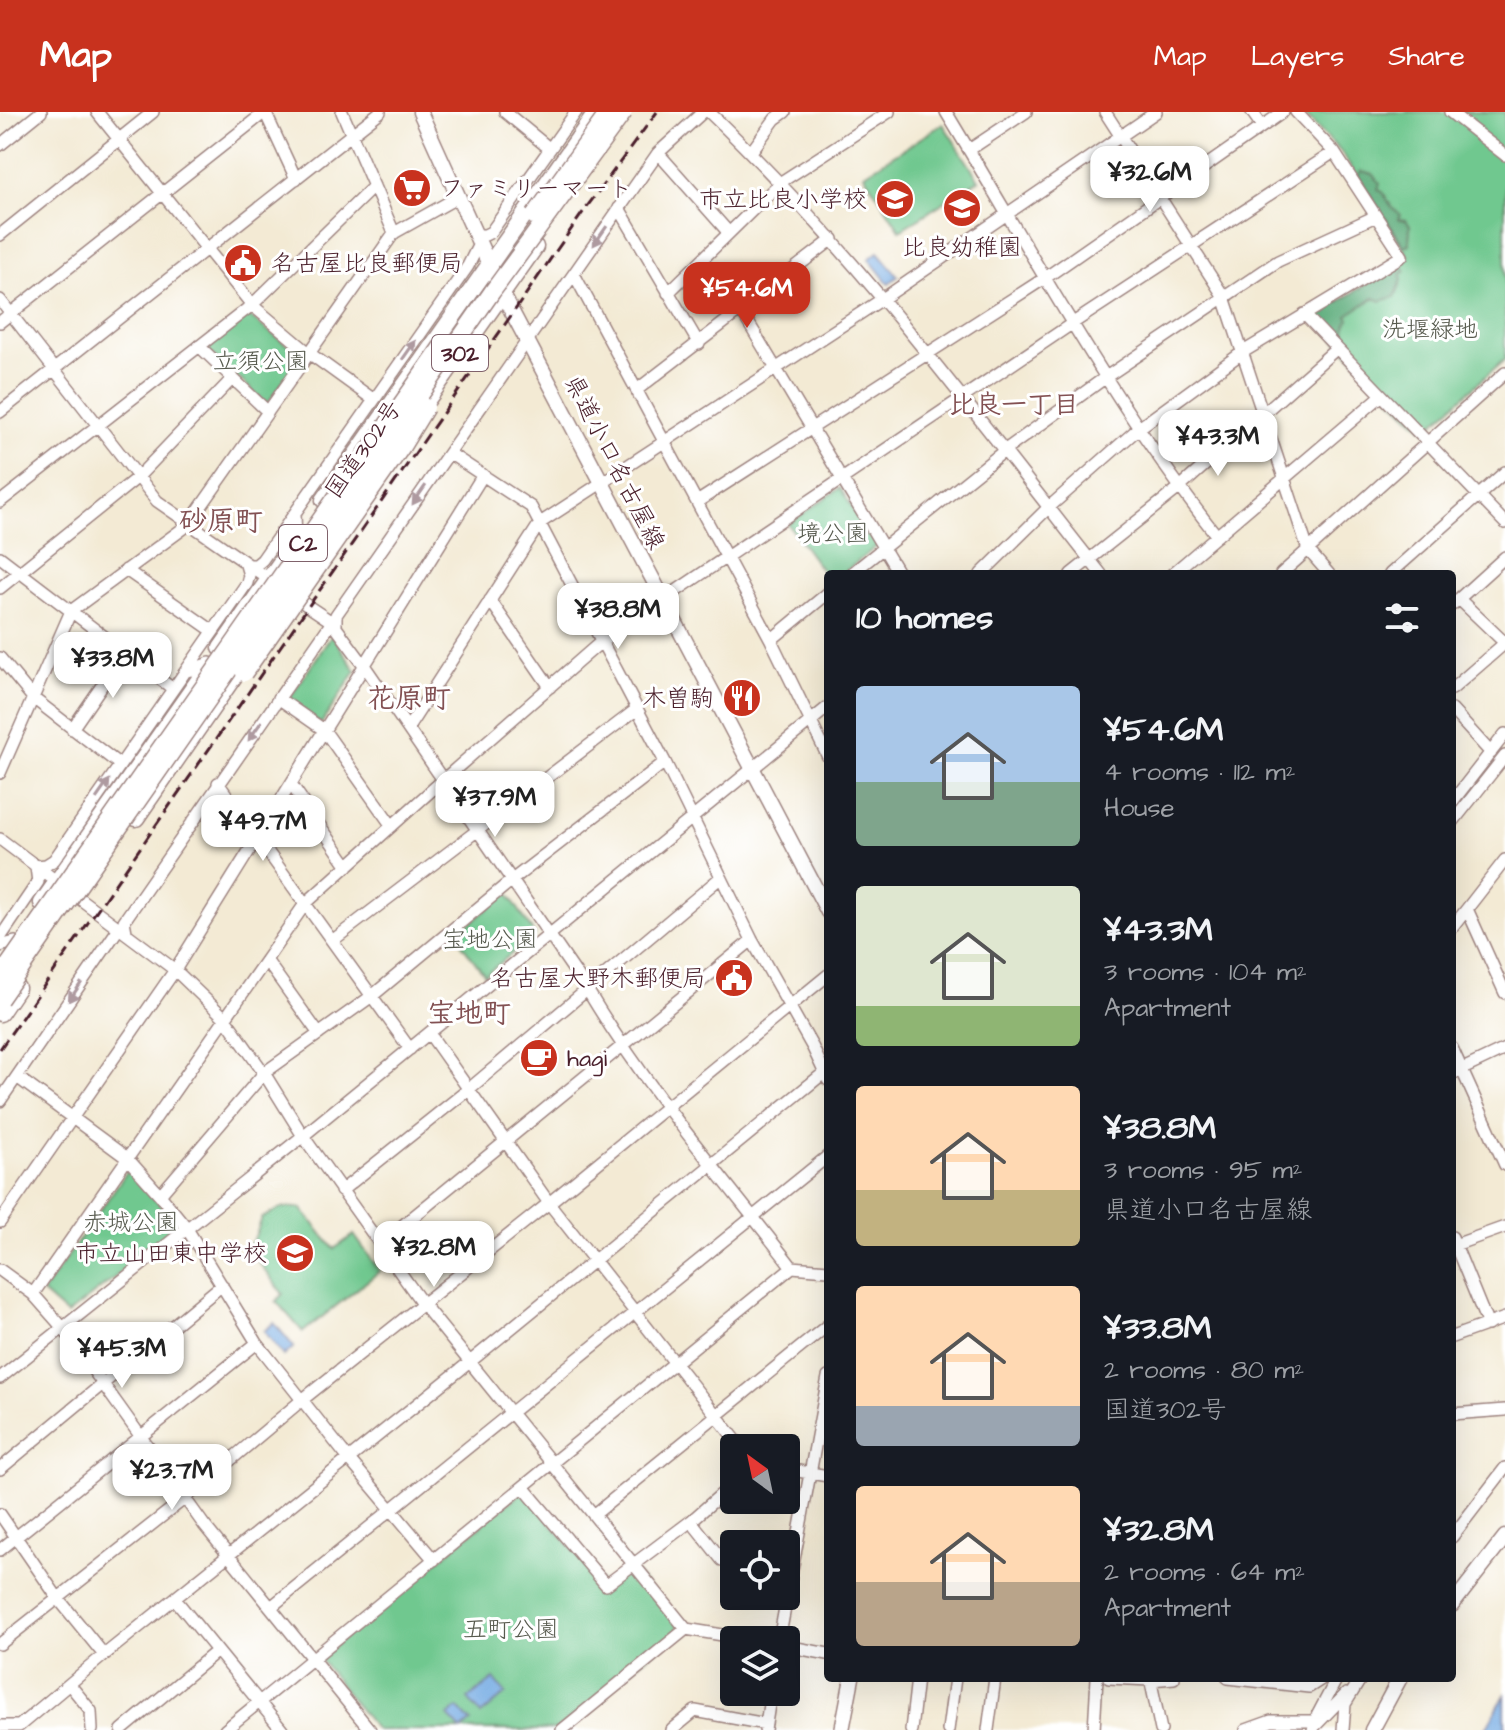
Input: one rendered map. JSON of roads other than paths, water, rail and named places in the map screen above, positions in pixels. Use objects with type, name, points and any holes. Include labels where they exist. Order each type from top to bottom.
[{"type":"highway","name":"国道302号","points":[[0,964],[5,942],[57,882],[597,112]]},
{"type":"highway","name":"C2","points":[[0,977],[609,112]]},
{"type":"highway","name":"C2","points":[[0,999],[475,317],[624,112]]},
{"type":"highway","name":"国道302号","points":[[0,1013],[631,112]]},
{"type":"highway","points":[[144,806],[179,767],[401,448],[446,375],[475,317]]},
{"type":"main road","name":"県道小口名古屋線","points":[[420,112],[502,293],[824,904]]},
{"type":"main road","points":[[1456,1600],[1505,1537]]},
{"type":"main road","points":[[842,1730],[851,1682]]},
{"type":"main road","points":[[1372,1730],[1398,1682]]},
{"type":"street","points":[[0,145],[41,112]]},
{"type":"street","points":[[97,112],[252,305],[309,353],[374,400]]},
{"type":"street","points":[[0,235],[153,112]]},
{"type":"street","points":[[0,322],[265,112],[296,179]]},
{"type":"street","points":[[342,112],[394,233]]},
{"type":"street","points":[[0,412],[380,112]]},
{"type":"street","points":[[505,112],[550,149]]},
{"type":"street","points":[[246,565],[259,563],[295,514],[468,266],[477,240],[491,232],[574,115],[586,112]]},
{"type":"street","points":[[0,1101],[123,930],[124,921],[218,783],[334,624],[336,615],[658,153],[703,112]]},
{"type":"street","points":[[709,112],[781,182],[884,298],[1098,570]]},
{"type":"street","points":[[668,293],[781,182],[889,112]]},
{"type":"street","points":[[946,112],[1106,377],[1179,488],[1217,536]]},
{"type":"street","points":[[969,150],[1026,112]]},
{"type":"street","points":[[1105,112],[1224,297],[1308,550],[1326,570]]},
{"type":"street","points":[[408,728],[540,523],[884,298],[1156,112]]},
{"type":"street","points":[[1252,112],[1262,126]]},
{"type":"street","points":[[697,502],[1045,278],[1283,112]]},
{"type":"street","points":[[985,570],[1048,508],[1139,428],[1243,352],[1402,256],[1334,152],[1296,112]]},
{"type":"street","points":[[1450,112],[1505,155]]},
{"type":"street","points":[[751,152],[777,114]]},
{"type":"street","points":[[33,1294],[305,904],[443,780],[602,641],[1073,323],[1334,152]]},
{"type":"street","points":[[658,153],[729,233]]},
{"type":"street","points":[[0,502],[252,305],[374,186]]},
{"type":"street","points":[[523,186],[524,214]]},
{"type":"street","points":[[0,773],[71,611],[188,525],[394,233],[458,197]]},
{"type":"street","points":[[619,208],[699,344]]},
{"type":"street","points":[[856,570],[1004,451],[1106,377],[1278,261],[1376,216]]},
{"type":"street","points":[[638,389],[833,239]]},
{"type":"street","points":[[574,274],[771,640],[824,750]]},
{"type":"street","points":[[0,300],[157,501],[334,624],[550,935],[664,1107],[792,1267]]},
{"type":"street","points":[[742,312],[897,570]]},
{"type":"street","points":[[1304,314],[1505,523]]},
{"type":"street","points":[[199,346],[268,412]]},
{"type":"street","points":[[1075,570],[1179,488],[1336,349]]},
{"type":"street","points":[[1286,570],[1505,373]]},
{"type":"street","points":[[0,588],[138,477],[232,379]]},
{"type":"street","points":[[1177,570],[1381,396]]},
{"type":"street","points":[[449,453],[531,507],[665,762],[752,940],[824,1071]]},
{"type":"street","points":[[1394,570],[1505,472]]},
{"type":"street","points":[[0,1222],[175,970],[483,475]]},
{"type":"street","points":[[295,514],[296,541]]},
{"type":"street","points":[[0,557],[173,689]]},
{"type":"street","points":[[1456,686],[1505,643],[1456,602],[1505,557]]},
{"type":"street","points":[[36,866],[54,860],[249,578],[246,565]]},
{"type":"street","points":[[126,570],[213,631]]},
{"type":"street","points":[[771,640],[824,596]]},
{"type":"street","points":[[490,600],[550,687]]},
{"type":"street","points":[[72,729],[125,652]]},
{"type":"street","points":[[183,674],[210,663]]},
{"type":"street","points":[[3,666],[33,698],[120,765]]},
{"type":"street","points":[[278,698],[324,730],[392,826]]},
{"type":"street","points":[[332,941],[637,709]]},
{"type":"street","points":[[0,1378],[303,1136],[824,710]]},
{"type":"street","points":[[1456,714],[1491,753]]},
{"type":"street","points":[[1456,795],[1505,734]]},
{"type":"street","points":[[1456,818],[1505,756]]},
{"type":"street","points":[[160,1195],[264,1073],[372,996],[512,880],[665,762]]},
{"type":"street","points":[[218,783],[410,1049]]},
{"type":"street","points":[[291,784],[348,866]]},
{"type":"street","points":[[83,818],[86,840]]},
{"type":"street","points":[[0,839],[175,970],[225,1018],[341,1191],[422,1303],[686,1629],[720,1635]]},
{"type":"street","points":[[1456,923],[1505,860]]},
{"type":"street","points":[[5,942],[38,882],[36,866]]},
{"type":"street","points":[[341,1191],[588,991],[720,878]]},
{"type":"street","points":[[1467,909],[1505,993]]},
{"type":"street","points":[[380,1244],[752,940]]},
{"type":"street","points":[[266,960],[319,1034]]},
{"type":"street","points":[[0,1644],[184,1499],[824,978]]},
{"type":"street","points":[[429,1033],[549,1203],[731,1434]]},
{"type":"street","points":[[1505,1049],[1457,1072],[1505,1165]]},
{"type":"street","points":[[17,1077],[127,1158],[160,1195],[186,1227],[257,1343],[434,1560]]},
{"type":"street","points":[[0,1726],[19,1728],[104,1655],[471,1361],[711,1163],[824,1078]]},
{"type":"street","points":[[271,1607],[824,1159]]},
{"type":"street","points":[[1456,1242],[1505,1227]]},
{"type":"street","points":[[1456,1250],[1488,1325]]},
{"type":"street","points":[[225,1730],[792,1267],[824,1270]]},
{"type":"street","points":[[0,1270],[33,1294],[63,1328],[184,1499],[370,1730]]},
{"type":"street","points":[[0,1469],[222,1285]]},
{"type":"street","points":[[1456,1336],[1505,1318]]},
{"type":"street","points":[[595,1514],[824,1328]]},
{"type":"street","points":[[0,1550],[257,1343]]},
{"type":"street","points":[[798,1530],[824,1400]]},
{"type":"street","points":[[1456,1414],[1505,1410]]},
{"type":"street","points":[[1456,1532],[1505,1468]]},
{"type":"street","points":[[800,1471],[824,1475]]},
{"type":"street","points":[[524,1488],[606,1585],[720,1495]]},
{"type":"street","points":[[0,1514],[57,1597],[104,1655]]},
{"type":"street","points":[[691,1521],[720,1557]]},
{"type":"street","points":[[175,1599],[282,1730]]},
{"type":"street","points":[[564,1729],[686,1629]]},
{"type":"street","points":[[800,1649],[824,1653]]},
{"type":"street","points":[[122,1730],[217,1651]]},
{"type":"street","points":[[911,1730],[917,1682]]},
{"type":"street","points":[[948,1730],[954,1682]]},
{"type":"street","points":[[988,1730],[994,1682]]},
{"type":"street","points":[[1094,1730],[1097,1682]]},
{"type":"street","points":[[1151,1682],[1161,1730]]},
{"type":"street","points":[[1275,1682],[1309,1687],[1317,1682]]},
{"type":"street","points":[[1314,1726],[1335,1682]]},
{"type":"street","points":[[1343,1730],[1345,1704],[1358,1682]]},
{"type":"street","points":[[70,1685],[91,1711],[92,1730]]},
{"type":"street","points":[[1314,1726],[1353,1689]]},
{"type":"street","points":[[672,1730],[695,1711],[766,1727],[769,1706]]},
{"type":"street","points":[[1246,1730],[1271,1721],[1314,1726]]},
{"type":"water","points":[[878,252],[898,276],[889,284],[869,259]]},
{"type":"water","points":[[274,1323],[294,1347],[284,1356],[264,1331]]},
{"type":"water","points":[[494,1679],[506,1694],[481,1715],[468,1699]]},
{"type":"water","points":[[1505,1695],[1505,1730],[1485,1730]]},
{"type":"water","points":[[458,1708],[471,1722],[461,1730],[448,1716]]},
{"type":"railway","points":[[0,1049],[586,208],[657,112]]},
{"type":"place","name":"ファミリーマート","points":[[412,188]]},
{"type":"place","name":"市立比良小学校","points":[[895,199]]},
{"type":"place","name":"比良幼稚園","points":[[962,208]]},
{"type":"place","name":"名古屋比良郵便局","points":[[243,263]]},
{"type":"place","name":"木曽駒","points":[[742,698]]},
{"type":"place","name":"名古屋大野木郵便局","points":[[734,978]]},
{"type":"place","name":"hagi","points":[[539,1058]]},
{"type":"place","name":"市立山田東中学校","points":[[295,1253]]},
{"type":"district","name":"比良一丁目","points":[[1014,404]]},
{"type":"district","name":"砂原町","points":[[221,520]]},
{"type":"district","name":"花原町","points":[[409,697]]},
{"type":"district","name":"宝地町","points":[[469,1012]]},
{"type":"park label","name":"洗堰緑地","points":[[1430,329]]},
{"type":"park label","name":"立須公園","points":[[261,361]]},
{"type":"park label","name":"境公園","points":[[833,533]]},
{"type":"park label","name":"宝地公園","points":[[490,939]]},
{"type":"park label","name":"赤城公園","points":[[131,1222]]},
{"type":"park label","name":"五町公園","points":[[511,1629]]}]
